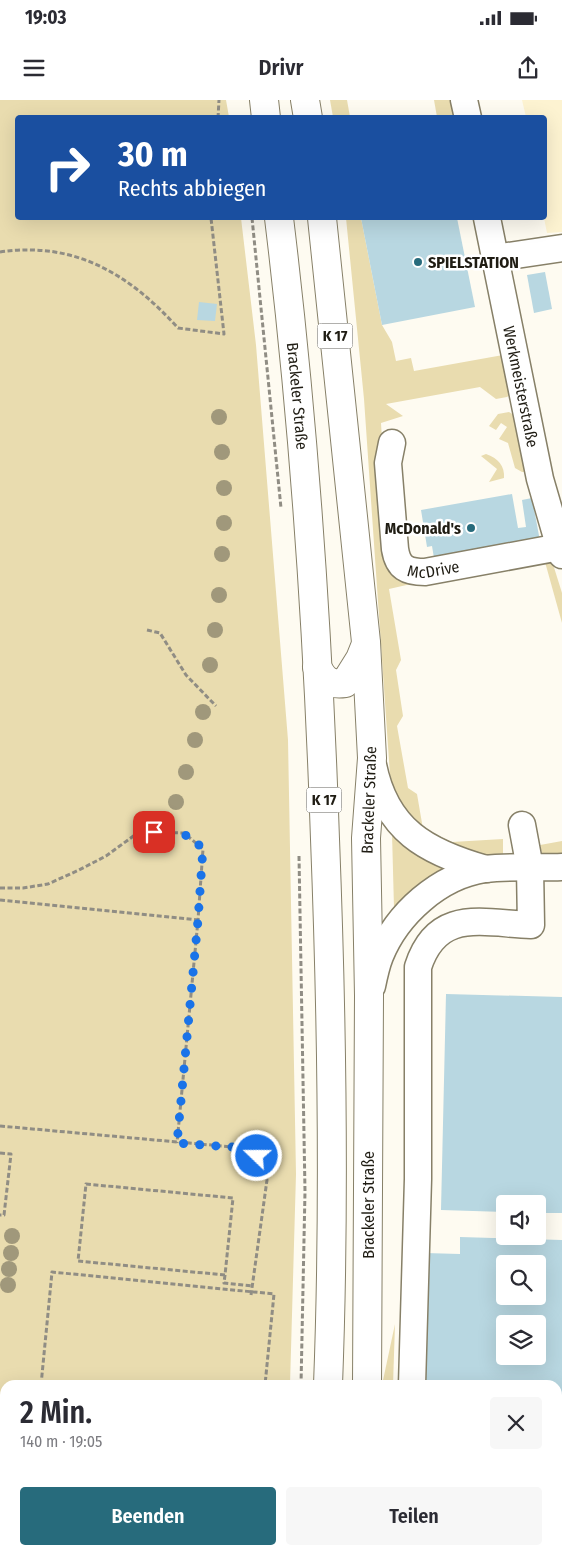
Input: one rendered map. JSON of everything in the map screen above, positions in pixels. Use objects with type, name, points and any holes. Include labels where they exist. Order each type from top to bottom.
[{"type":"highway","points":[[264,100],[266,115]]},
{"type":"highway","points":[[305,100],[308,115]]},
{"type":"highway","name":"Brackeler Straße","points":[[279,220],[298,405],[317,667],[329,933],[332,1141],[328,1380]]},
{"type":"highway","name":"Brackeler Straße","points":[[322,220],[366,642],[372,758],[366,838],[369,996],[366,1380]]},
{"type":"highway","points":[[317,667],[324,679],[334,684],[344,683],[360,659],[366,642]]},
{"type":"street","points":[[464,100],[467,115]]},
{"type":"street","name":"Werkmeisterstraße","points":[[487,220],[540,479],[561,551]]},
{"type":"street","points":[[495,258],[560,254]]},
{"type":"street","name":"McDrive","points":[[392,443],[388,464],[395,549],[401,566],[414,572],[425,572],[561,551]]},
{"type":"street","points":[[372,758],[377,786],[383,802],[409,833],[431,850],[457,861],[486,869]]},
{"type":"street","points":[[412,1380],[418,1179],[418,967],[431,939],[444,929],[458,922],[531,925],[530,868],[522,825]]},
{"type":"street","points":[[369,996],[380,956],[396,926],[410,910],[443,885],[463,875],[486,869],[562,867]]},
{"type":"path","points":[[218,115],[219,100]]},
{"type":"path","points":[[0,252],[20,249],[53,252],[95,263],[135,285],[178,328],[224,334],[212,220]]},
{"type":"path","points":[[252,220],[281,514]]},
{"type":"path","points":[[147,630],[160,633],[186,675],[216,706]]},
{"type":"path","points":[[0,888],[23,888],[48,884],[106,856],[139,832],[184,834],[203,848],[177,1143]]},
{"type":"path","points":[[299,852],[305,1182],[301,1380]]},
{"type":"path","points":[[0,900],[198,920]]},
{"type":"path","points":[[0,1126],[244,1148],[257,1156],[264,1167],[267,1180],[252,1294]]},
{"type":"path","points":[[0,1153],[11,1154],[4,1215],[0,1215]]},
{"type":"path","points":[[225,1275],[78,1261],[86,1184],[233,1198],[223,1269],[225,1275],[224,1283],[252,1286]]},
{"type":"path","points":[[41,1380],[52,1272],[252,1294],[274,1294],[265,1380]]},
{"type":"shaded area","points":[[0,100],[226,100],[229,115],[15,115],[15,220],[241,220],[256,345],[288,740],[296,1174],[290,1380],[0,1380]]},
{"type":"shaded area","points":[[330,100],[347,100],[350,115],[333,115]]},
{"type":"shaded area","points":[[434,100],[452,100],[456,115],[437,115]]},
{"type":"shaded area","points":[[522,100],[562,100],[562,232],[547,233],[544,220],[547,220],[547,115],[526,115]]},
{"type":"shaded area","points":[[346,220],[361,220],[382,325],[392,342],[396,361],[411,358],[414,371],[503,355],[511,394],[507,397],[496,399],[480,387],[386,404],[403,416],[381,423],[389,552],[411,584],[389,589],[401,660],[396,670],[403,716],[397,726],[408,788],[417,794],[423,829],[452,842],[503,839],[503,858],[469,855],[421,831],[396,796],[390,775],[364,399]]},
{"type":"shaded area","points":[[509,412],[514,415],[527,472],[522,472],[515,468],[508,443],[499,439],[507,427],[501,423],[496,430],[489,426],[498,414]]},
{"type":"shaded area","points":[[486,454],[500,463],[504,478],[489,482],[497,469],[481,456]]},
{"type":"shaded area","points":[[552,561],[562,593],[562,623],[545,562]]},
{"type":"shaded area","points":[[392,833],[444,869],[396,909],[394,908]]},
{"type":"shaded area","points":[[562,841],[562,857],[543,858],[540,845]]},
{"type":"shaded area","points":[[395,1324],[393,1380],[383,1380]]},
{"type":"building","name":"SPIELSTATION","points":[[361,220],[457,220],[475,307],[382,325]]},
{"type":"building","points":[[545,272],[552,309],[534,313],[527,275]]},
{"type":"building","points":[[199,302],[217,304],[215,321],[197,320]]},
{"type":"building","name":"McDonald's","points":[[512,494],[518,528],[526,527],[522,500],[532,498],[540,541],[434,558],[432,546],[427,547],[421,510]]},
{"type":"building","points":[[446,994],[562,997],[562,1213],[546,1213],[546,1195],[496,1195],[496,1212],[441,1210]]},
{"type":"building","points":[[460,1237],[496,1238],[496,1245],[546,1245],[546,1240],[562,1240],[562,1380],[422,1380],[425,1253],[460,1254]]},
{"type":"place","name":"SPIELSTATION","points":[[418,262]]},
{"type":"place","name":"McDonald's","points":[[471,528]]},
{"type":"route","points":[[154,832],[184,834],[203,848],[177,1143],[244,1148],[257,1156]]}]
